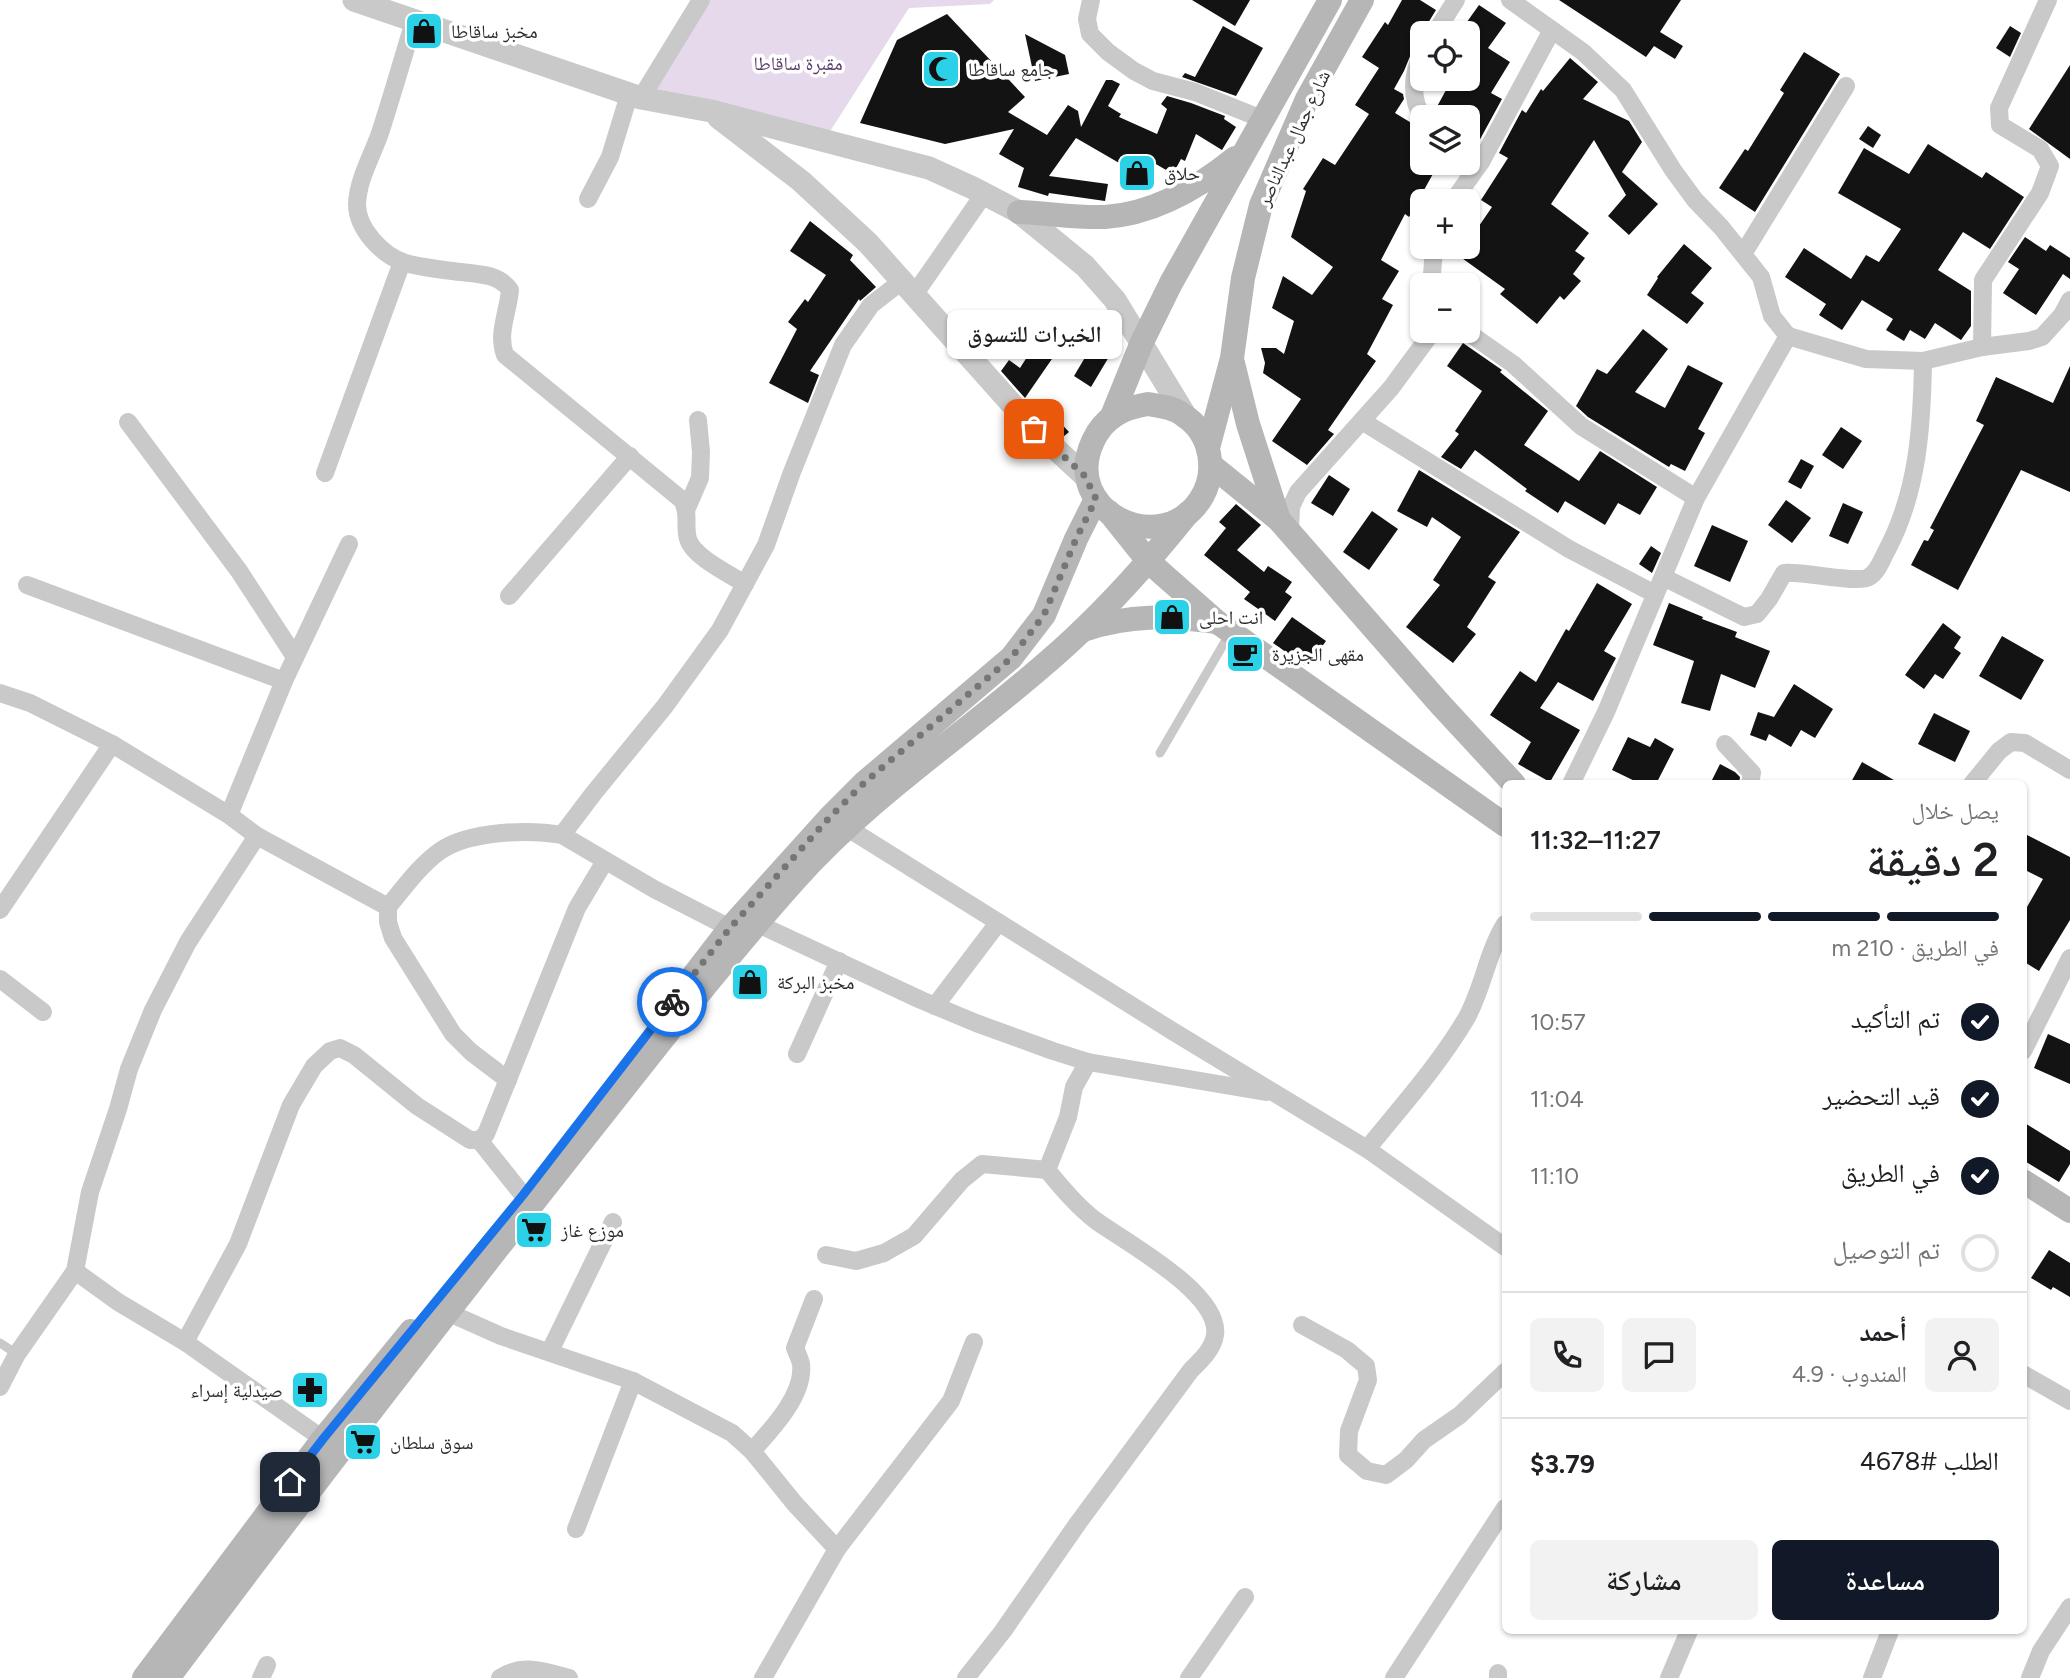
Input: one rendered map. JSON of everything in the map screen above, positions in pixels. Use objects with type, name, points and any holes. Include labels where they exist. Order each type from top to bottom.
[{"type":"main road","name":"شارع جمال عبدالناصر","points":[[1112,416],[1142,342],[1171,284],[1330,0]]},
{"type":"main road","name":"شارع جمال عبدالناصر","points":[[1209,457],[1232,358],[1243,278],[1261,205],[1307,99],[1362,0]]},
{"type":"main road","points":[[1019,212],[1107,217],[1133,211],[1172,200],[1212,177],[1246,149]]},
{"type":"main road","points":[[1232,358],[1248,424],[1285,526]]},
{"type":"main road","points":[[167,1678],[447,1312],[693,1002],[796,878],[846,827],[1082,630],[1149,562],[1205,492],[1209,457],[1200,432],[1185,415],[1167,407],[1148,404],[1129,407],[1112,416],[1098,430],[1089,449],[1085,476],[1102,506],[1149,562],[1224,627],[1502,823]]},
{"type":"main road","points":[[1209,457],[1285,526],[1510,780]]},
{"type":"main road","points":[[1102,506],[1123,521],[1140,526],[1157,527],[1188,513]]},
{"type":"main road","points":[[144,1678],[323,1439],[523,1195],[730,928],[847,800],[1011,658],[1044,615],[1076,539],[1102,506]]},
{"type":"main road","points":[[1082,630],[1138,617],[1224,627]]},
{"type":"main road","points":[[2027,1184],[2070,1211]]},
{"type":"main road","points":[[2027,1203],[2070,1230]]},
{"type":"street","points":[[354,0],[635,96],[712,111],[929,168],[984,194],[1019,212],[1085,266],[1115,300],[1185,415]]},
{"type":"street","points":[[588,199],[610,156],[635,96],[701,0]]},
{"type":"street","points":[[1091,0],[1087,19],[1090,34],[1108,52],[1134,71],[1153,82],[1195,92],[1262,119]]},
{"type":"street","points":[[1443,21],[1456,0]]},
{"type":"street","points":[[1510,0],[1583,52],[1623,90],[1680,180],[1761,277],[1772,316],[1788,336],[1866,359],[1923,361],[2042,337],[2062,315],[2070,300]]},
{"type":"street","points":[[1982,347],[1983,281],[2040,193],[2050,166],[2040,149],[2000,125],[1999,108],[2048,0]]},
{"type":"street","points":[[414,21],[379,136],[359,189],[357,207],[365,231],[383,250],[402,262],[494,277],[505,282],[510,290],[502,330],[501,344],[505,355],[630,456],[682,500],[687,508]]},
{"type":"street","points":[[1480,150],[1552,30]]},
{"type":"street","points":[[1743,254],[1846,86]]},
{"type":"street","points":[[712,111],[801,181],[867,243],[1034,429],[1085,476]]},
{"type":"street","points":[[562,835],[680,686],[720,630],[766,545],[843,345],[871,305],[908,288],[984,194]]},
{"type":"street","points":[[326,473],[402,262]]},
{"type":"street","points":[[1573,780],[1606,712],[1696,498],[1788,336]]},
{"type":"street","points":[[1480,341],[1513,364],[1581,426],[1696,498]]},
{"type":"street","points":[[1285,526],[1298,492],[1391,388],[1424,343]]},
{"type":"street","points":[[1663,577],[1744,617],[1757,614],[1784,573],[1800,572],[1846,580],[1870,577],[1899,529],[1913,485],[1918,457],[1923,361]]},
{"type":"street","points":[[698,420],[701,452],[699,478],[687,508],[688,540],[702,557],[745,584]]},
{"type":"street","points":[[1362,421],[1569,549],[1655,594]]},
{"type":"street","points":[[128,422],[239,571],[295,657]]},
{"type":"street","points":[[509,596],[630,456]]},
{"type":"street","points":[[229,815],[284,681],[349,544]]},
{"type":"street","points":[[26,585],[284,681]]},
{"type":"street","points":[[0,693],[30,703],[112,744],[229,815],[257,836],[388,906]]},
{"type":"street","points":[[1975,780],[1999,751],[2011,742],[2025,743],[2070,770]]},
{"type":"street","points":[[0,911],[112,744]]},
{"type":"street","points":[[1725,744],[1752,773],[1751,780]]},
{"type":"street","points":[[846,827],[1367,1149],[1502,1245]]},
{"type":"street","points":[[508,1080],[479,1059],[453,1034],[393,938],[388,922],[388,906],[420,869],[441,850],[479,837],[546,832],[562,835],[654,889],[730,928]]},
{"type":"street","points":[[0,1387],[17,1354],[75,1271],[90,1192],[129,1069],[153,1010],[188,942],[257,836]]},
{"type":"street","points":[[185,1342],[238,1244],[291,1105],[314,1066],[330,1051],[340,1048],[354,1055],[417,1106],[470,1140],[479,1140],[486,1134],[577,908],[605,861]]},
{"type":"street","points":[[935,1006],[998,922]]},
{"type":"street","points":[[758,924],[976,1024],[1088,1062],[1278,1094]]},
{"type":"street","points":[[1367,1149],[1443,1055],[1462,1025],[1502,929]]},
{"type":"street","points":[[2027,1043],[2070,958]]},
{"type":"street","points":[[797,1054],[839,961]]},
{"type":"street","points":[[0,979],[43,1012]]},
{"type":"street","points":[[1047,1170],[1068,1117],[1074,1087],[1088,1062]]},
{"type":"street","points":[[479,1140],[523,1195]]},
{"type":"street","points":[[827,1255],[856,1261],[884,1253],[914,1236],[961,1180],[982,1164],[1047,1170],[1066,1194],[1094,1219],[1176,1275],[1212,1318],[1215,1335],[1206,1354],[1191,1370],[1078,1523],[1003,1631],[965,1678]]},
{"type":"street","points":[[550,1351],[613,1222]]},
{"type":"street","points":[[75,1271],[118,1302],[185,1342],[323,1439]]},
{"type":"street","points":[[752,1451],[782,1418],[797,1388],[802,1366],[795,1348],[814,1299]]},
{"type":"street","points":[[447,1312],[501,1336],[633,1381],[732,1433],[752,1451],[836,1549]]},
{"type":"street","points":[[1302,1325],[1347,1350],[1366,1366],[1368,1380],[1349,1431],[1348,1455],[1367,1471],[1386,1475],[1424,1440],[1460,1415],[1502,1375]]},
{"type":"street","points":[[763,1678],[836,1549],[951,1401],[974,1342]]},
{"type":"street","points":[[2027,1376],[2070,1401]]},
{"type":"street","points":[[576,1529],[633,1381]]},
{"type":"street","points":[[1394,1678],[1502,1512]]},
{"type":"street","points":[[1189,1678],[1245,1597]]},
{"type":"street","points":[[2030,1678],[2041,1651],[2070,1607]]},
{"type":"street","points":[[1669,1678],[1688,1634]]},
{"type":"street","points":[[1872,1678],[1889,1634]]},
{"type":"street","points":[[500,1678],[522,1669],[569,1678]]},
{"type":"lane","points":[[1160,753],[1224,627]]},
{"type":"lane","points":[[0,1343],[17,1354]]},
{"type":"green space","name":"مقبرة ساقاطا","points":[[707,0],[994,0],[990,4],[909,8],[827,136],[649,90]]},
{"type":"building","points":[[1192,0],[1250,0],[1235,26]]},
{"type":"building","points":[[1402,0],[1420,0],[1436,10],[1429,21],[1410,21],[1410,56],[1394,89],[1403,94],[1404,99],[1395,113],[1410,122],[1410,175],[1432,175],[1425,189],[1410,189],[1410,215],[1405,214],[1381,260],[1399,271],[1382,299],[1393,305],[1367,354],[1376,361],[1328,430],[1334,434],[1307,465],[1272,441],[1301,399],[1263,373],[1265,363],[1261,348],[1276,348],[1284,354],[1294,321],[1272,308],[1283,276],[1312,295],[1333,267],[1291,237],[1306,191],[1303,189],[1323,158],[1335,165],[1369,114],[1355,105],[1379,68],[1362,57],[1385,22],[1388,25]]},
{"type":"building","points":[[1559,0],[1681,0],[1660,32],[1683,46],[1675,59],[1654,46],[1646,57]]},
{"type":"building","points":[[1479,5],[1506,23],[1488,48],[1510,62],[1491,93],[1502,99],[1480,139],[1480,105],[1438,105],[1445,91],[1480,91],[1480,21],[1468,21]]},
{"type":"building","points":[[947,14],[1025,97],[1008,112],[1047,135],[1068,105],[1078,111],[1081,127],[1106,80],[1120,84],[1108,106],[1121,114],[1119,117],[1157,134],[1167,109],[1161,104],[1167,96],[1225,116],[1224,119],[1236,127],[1222,150],[1196,134],[1185,161],[1181,159],[1173,174],[1142,156],[1133,171],[1076,138],[1049,176],[1108,184],[1105,201],[1049,193],[1048,196],[1018,187],[1024,168],[999,154],[1014,129],[945,144],[860,123],[897,40]]},
{"type":"building","points":[[1223,26],[1263,48],[1236,96],[1182,77],[1185,73],[1195,77]]},
{"type":"building","points":[[2010,26],[2021,33],[2010,57],[1996,48]]},
{"type":"building","points":[[1025,34],[1065,55],[1069,74],[1035,81]]},
{"type":"building","points":[[1804,52],[1840,74],[1755,212],[1719,188],[1745,149],[1748,151],[1784,93],[1780,90]]},
{"type":"building","points":[[1570,58],[1598,82],[1583,99],[1629,121],[1642,142],[1622,172],[1658,204],[1629,235],[1608,216],[1626,195],[1594,140],[1551,204],[1589,233],[1575,251],[1585,258],[1573,274],[1581,281],[1564,300],[1560,296],[1537,324],[1500,294],[1505,289],[1463,259],[1480,259],[1480,224],[1492,207],[1481,200],[1508,158],[1499,153],[1522,110],[1526,113],[1541,89],[1543,91]]},
{"type":"building","points":[[2070,65],[2070,159],[2029,129]]},
{"type":"building","points":[[1868,126],[1881,135],[1873,148],[1859,139]]},
{"type":"building","points":[[1928,144],[1982,178],[1986,172],[2024,197],[1990,249],[1963,232],[1938,270],[1971,291],[1971,326],[1961,340],[1935,323],[1925,339],[1910,330],[1904,341],[1886,330],[1893,319],[1862,300],[1842,330],[1819,315],[1826,304],[1785,277],[1804,248],[1851,279],[1866,255],[1879,262],[1901,229],[1838,193],[1864,148],[1909,174]]},
{"type":"building","points":[[810,221],[853,255],[850,260],[876,287],[860,301],[859,299],[810,371],[819,375],[808,403],[769,383],[797,329],[788,322],[805,299],[808,302],[826,275],[790,251]]},
{"type":"building","points":[[2025,237],[2046,251],[2050,245],[2070,258],[2070,279],[2063,274],[2036,315],[2003,293],[2019,269],[2008,262]]},
{"type":"building","points":[[1684,244],[1712,268],[1691,293],[1704,303],[1687,324],[1647,295],[1657,277]]},
{"type":"building","points":[[1083,317],[1098,327],[1089,339],[1074,329]]},
{"type":"building","points":[[1643,329],[1668,349],[1635,392],[1665,408],[1688,365],[1723,383],[1698,429],[1705,433],[1685,471],[1671,464],[1669,467],[1588,417],[1576,406],[1597,369],[1607,374]]},
{"type":"building","points":[[1099,334],[1116,345],[1091,387],[1074,376]]},
{"type":"building","points":[[1036,343],[1054,356],[1025,398],[1001,371],[1009,360],[1020,368]]},
{"type":"building","points":[[1463,343],[1502,370],[1500,372],[1548,411],[1524,445],[1579,481],[1600,451],[1657,487],[1640,515],[1618,503],[1605,525],[1565,501],[1558,513],[1525,491],[1527,489],[1475,450],[1461,469],[1441,457],[1459,434],[1455,431],[1482,391],[1447,366]]},
{"type":"building","points":[[2070,366],[2070,492],[2021,470],[1958,590],[1911,565],[1924,540],[1928,541],[1934,530],[1930,528],[1984,425],[1976,421],[1996,377],[2053,403]]},
{"type":"building","points":[[1038,399],[1069,432],[1063,437],[1031,405]]},
{"type":"building","points":[[1841,427],[1862,441],[1843,469],[1822,455]]},
{"type":"building","points":[[1801,459],[1814,466],[1801,489],[1788,482]]},
{"type":"building","points":[[1419,470],[1520,532],[1488,577],[1496,582],[1467,627],[1476,634],[1453,663],[1406,627],[1440,585],[1433,580],[1461,537],[1432,517],[1427,527],[1397,511]]},
{"type":"building","points":[[1329,475],[1350,489],[1333,516],[1311,503]]},
{"type":"building","points":[[1786,500],[1811,518],[1792,543],[1768,525]]},
{"type":"building","points":[[1843,503],[1863,512],[1848,544],[1829,536]]},
{"type":"building","points":[[1236,504],[1261,525],[1237,550],[1264,572],[1268,566],[1292,582],[1285,592],[1292,597],[1275,621],[1244,599],[1250,592],[1204,555],[1226,528],[1219,522]]},
{"type":"building","points":[[1372,511],[1398,529],[1369,570],[1343,552]]},
{"type":"building","points":[[1712,525],[1748,541],[1730,582],[1694,566]]},
{"type":"building","points":[[1651,546],[1661,553],[1652,573],[1639,564]]},
{"type":"building","points":[[1597,583],[1632,604],[1604,651],[1616,658],[1593,701],[1558,682],[1540,708],[1580,730],[1551,780],[1546,780],[1518,764],[1531,742],[1490,715],[1520,671],[1536,682],[1566,629],[1569,631]]},
{"type":"building","points":[[1669,603],[1737,632],[1735,637],[1770,651],[1755,688],[1721,674],[1710,711],[1681,703],[1694,661],[1653,645]]},
{"type":"building","points":[[1292,617],[1326,641],[1307,667],[1273,643]]},
{"type":"building","points":[[1943,623],[1961,637],[1954,648],[1961,653],[1943,679],[1935,674],[1924,689],[1905,675]]},
{"type":"building","points":[[2002,636],[2044,660],[2021,700],[1979,676]]},
{"type":"building","points":[[1794,684],[1833,709],[1815,738],[1801,730],[1791,747],[1769,734],[1766,741],[1750,735],[1758,712],[1774,717]]},
{"type":"building","points":[[1934,713],[1970,731],[1955,762],[1918,744]]},
{"type":"building","points":[[1628,737],[1650,747],[1655,738],[1674,749],[1658,780],[1633,780],[1612,770]]},
{"type":"building","points":[[1862,762],[1894,780],[1852,780]]},
{"type":"building","points":[[1720,764],[1740,777],[1740,780],[1712,780]]},
{"type":"building","points":[[2027,835],[2070,857],[2070,920],[2039,971],[2027,964],[2027,907],[2043,879],[2027,871]]},
{"type":"building","points":[[2048,1034],[2070,1044],[2070,1084],[2034,1068]]},
{"type":"building","points":[[2027,1124],[2070,1151],[2070,1164],[2059,1182],[2027,1162]]},
{"type":"building","points":[[2049,1250],[2070,1263],[2070,1297],[2031,1278]]},
{"type":"way so far","points":[[672,1002],[730,928],[830,817],[864,783],[1011,658],[1044,615],[1096,499],[1085,476],[1034,429]]},
{"type":"place","name":"مخبز ساقاطا","points":[[424,31]]},
{"type":"place","name":"جامع ساقاطا","points":[[941,69]]},
{"type":"place","name":"حلاق","points":[[1137,173]]},
{"type":"place","name":"الخيرات للتسوق","points":[[1034,429]]},
{"type":"place","name":"انت احلى","points":[[1172,617]]},
{"type":"place","name":"مقهى الجزيرة","points":[[1245,654]]},
{"type":"place","name":"مخبز البركة","points":[[750,982]]},
{"type":"place","name":"موزع غاز","points":[[534,1230]]},
{"type":"place","name":"صيدلية إسراء","points":[[310,1390]]},
{"type":"place","name":"سوق سلطان","points":[[363,1442]]},
{"type":"route","points":[[290,1482],[523,1195],[672,1002]]}]
